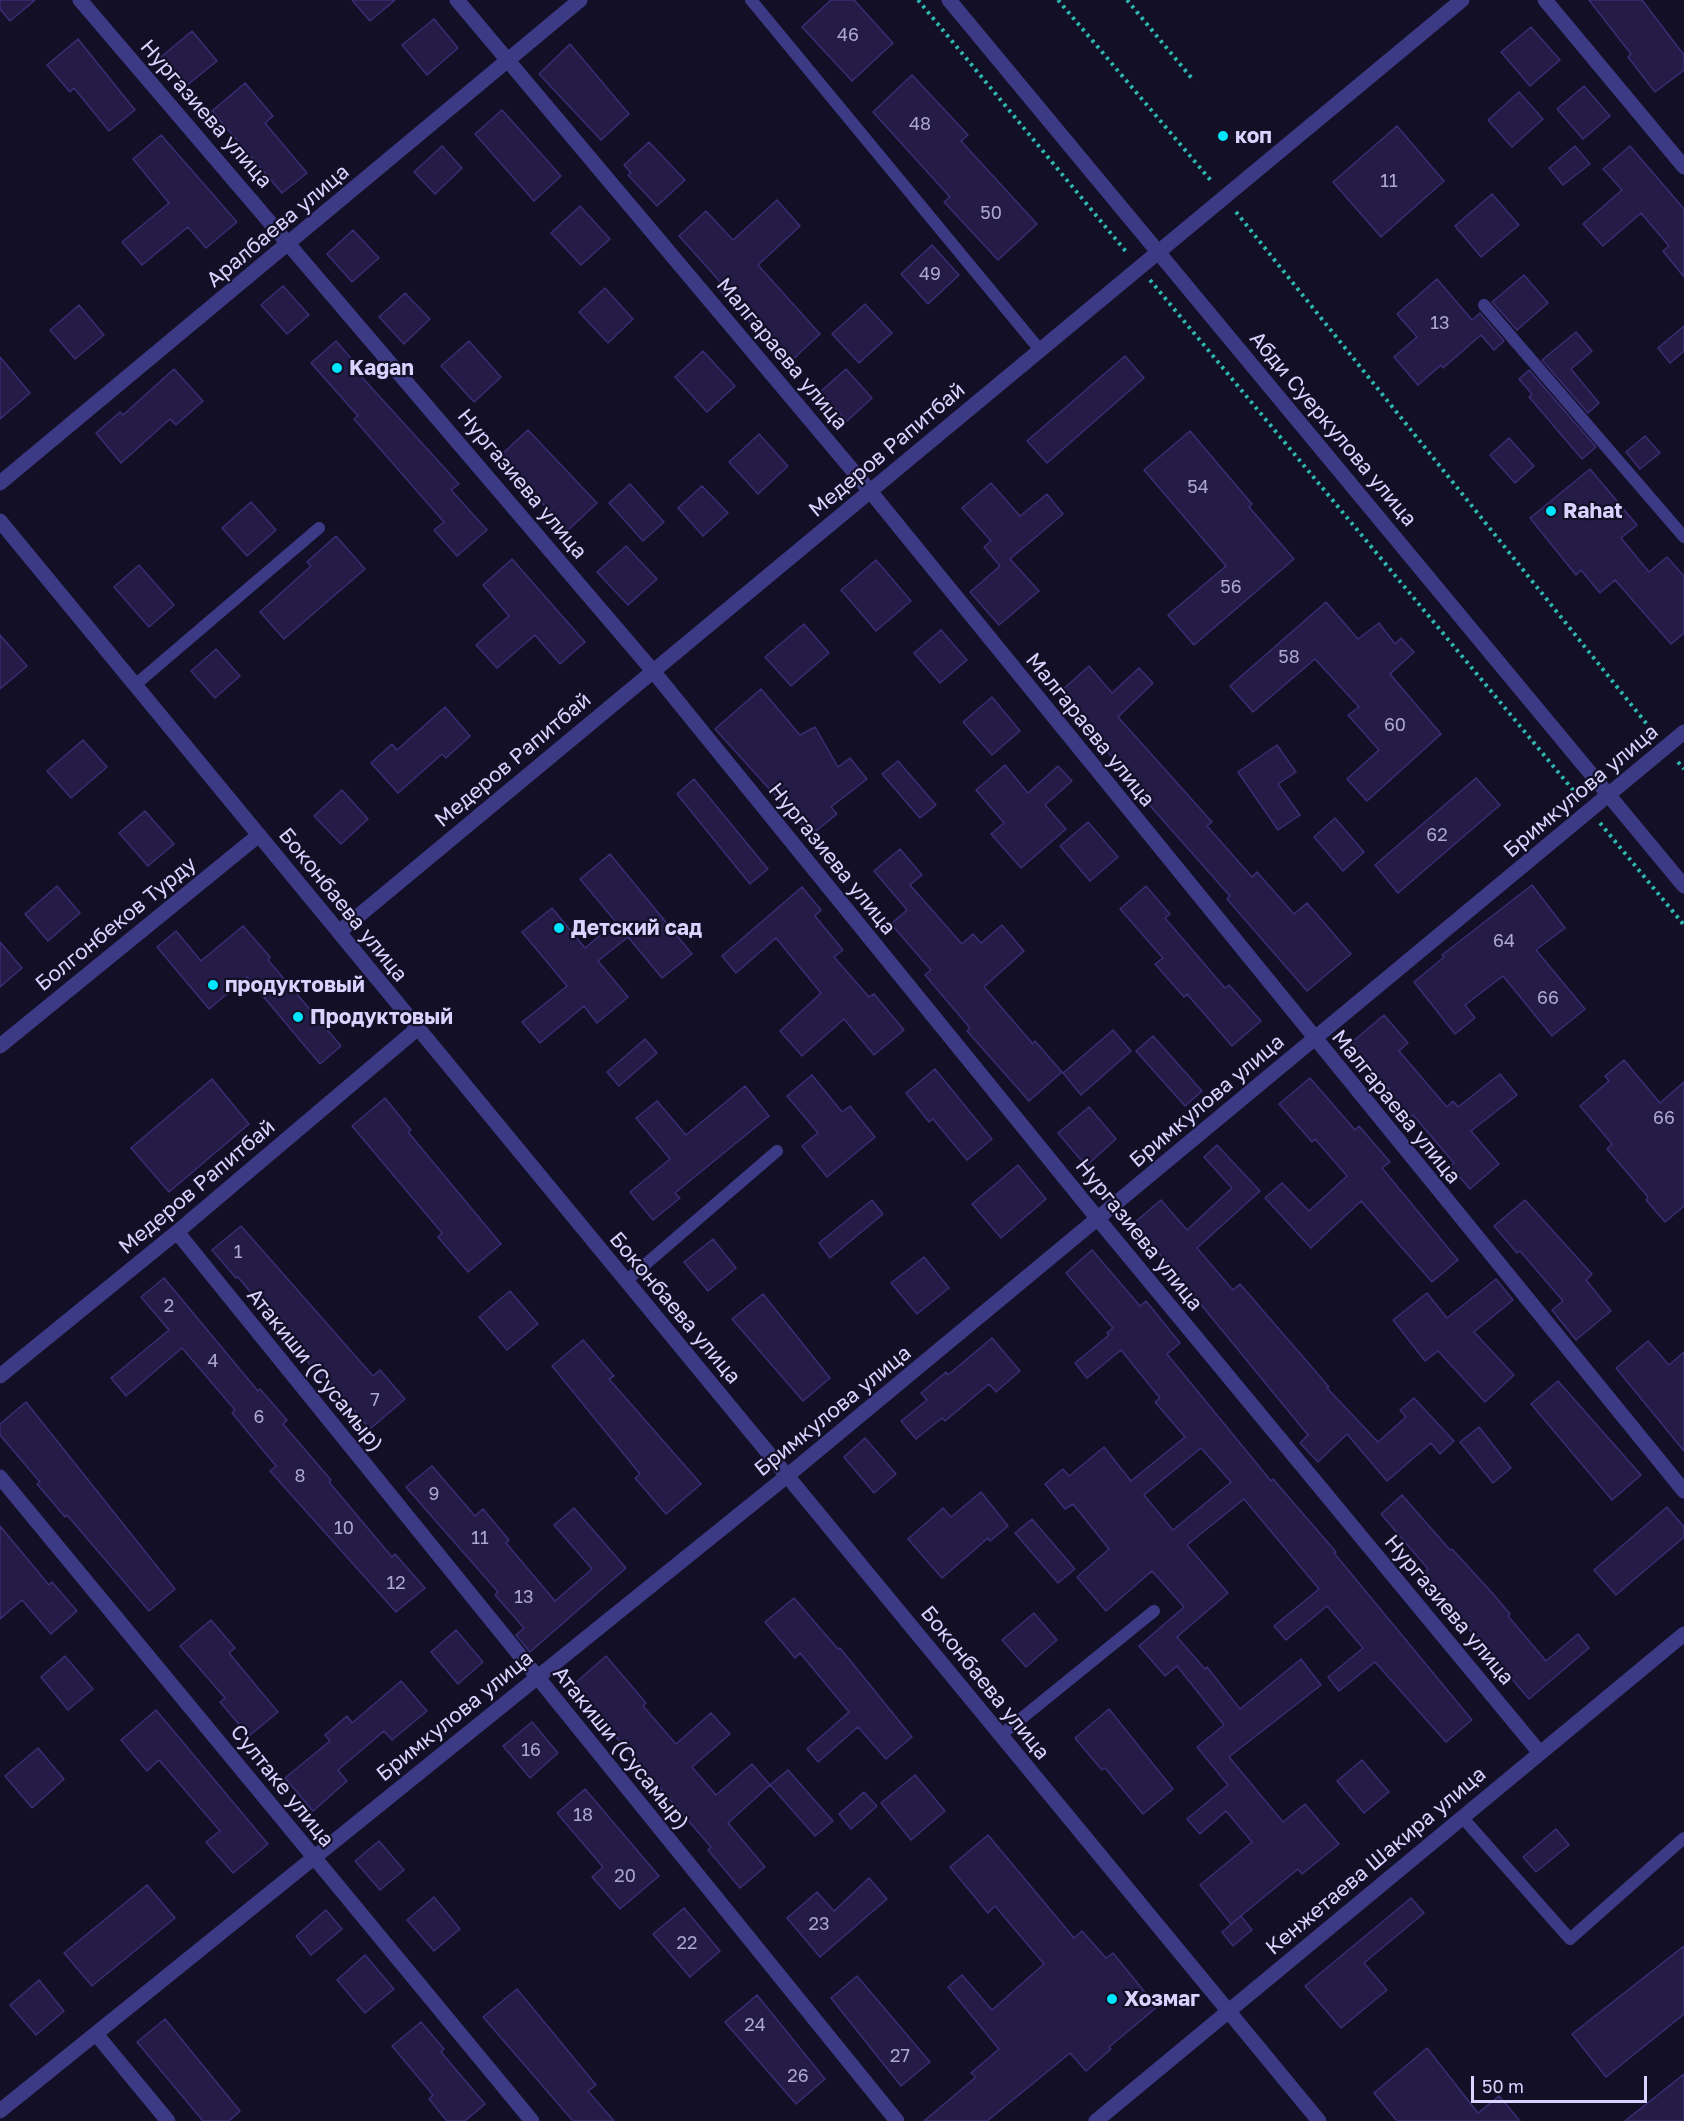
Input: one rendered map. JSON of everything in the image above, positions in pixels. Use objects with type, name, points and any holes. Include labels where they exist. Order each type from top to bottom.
[{"type":"street","name":"Нургазиева улица","points":[[80,0],[652,671],[1098,1219],[1540,1753]]},
{"type":"street","name":"Малгараева улица","points":[[457,0],[870,491],[1684,1491]]},
{"type":"street","name":"Аралбаева улица","points":[[0,483],[290,244],[580,0]]},
{"type":"street","name":"Абди Суеркулова улица","points":[[949,0],[1684,886]]},
{"type":"street","name":"Медеров Рапитбай","points":[[339,932],[1462,0]]},
{"type":"street","points":[[1545,0],[1684,167]]},
{"type":"street","name":"Боконбаева улица","points":[[0,521],[1319,2121]]},
{"type":"street","name":"Бримкулова улица","points":[[0,2111],[787,1476],[1684,732]]},
{"type":"street","name":"Болгонбеков Турду","points":[[3,1037],[259,835]]},
{"type":"street","name":"Медеров Рапитбай","points":[[0,1376],[177,1232],[418,1028]]},
{"type":"street","name":"Атакиши (Сусамыр)","points":[[177,1232],[897,2121]]},
{"type":"street","name":"Султаке улица","points":[[0,1477],[532,2121]]},
{"type":"street","name":"Кенжетаева Шакира улица","points":[[1095,2121],[1684,1634]]},
{"type":"street","points":[[96,2034],[168,2121]]},
{"type":"lane","points":[[751,0],[1040,350]]},
{"type":"lane","points":[[1484,305],[1684,537]]},
{"type":"lane","points":[[135,685],[319,528]]},
{"type":"lane","points":[[626,1281],[777,1151]]},
{"type":"lane","points":[[1001,1735],[1154,1611]]},
{"type":"lane","points":[[1462,1817],[1569,1939],[1684,1838]]},
{"type":"path","points":[[918,0],[1684,925]]},
{"type":"path","points":[[1058,0],[1224,197],[1684,769]]},
{"type":"path","points":[[1127,0],[1194,81]]},
{"type":"building","points":[[0,0],[35,0],[10,21],[0,9]]},
{"type":"building","points":[[352,0],[395,0],[370,21]]},
{"type":"building","points":[[831,0],[854,0],[893,43],[852,81],[802,27]]},
{"type":"building","points":[[1589,0],[1642,0],[1684,55],[1684,70],[1655,92],[1628,57],[1631,54]]},
{"type":"building","points":[[434,19],[458,48],[427,75],[402,45]]},
{"type":"building","points":[[1531,27],[1560,60],[1530,86],[1501,52]]},
{"type":"building","points":[[192,31],[217,61],[186,86],[161,57]]},
{"type":"building","points":[[78,39],[135,110],[109,131],[74,88],[70,92],[47,65]]},
{"type":"building","points":[[570,44],[629,114],[601,140],[539,74]]},
{"type":"building","points":[[912,75],[968,135],[961,141],[1037,224],[998,260],[944,202],[950,197],[873,112]]},
{"type":"building","points":[[245,83],[273,116],[265,123],[307,173],[282,193],[212,111]]},
{"type":"building","points":[[1584,86],[1610,116],[1583,139],[1557,109]]},
{"type":"building","points":[[1519,92],[1543,119],[1512,147],[1488,120]]},
{"type":"building","points":[[502,110],[561,176],[534,201],[475,134]]},
{"type":"building","points":[[1397,126],[1444,181],[1381,237],[1333,182]]},
{"type":"building","points":[[161,135],[237,222],[206,248],[188,227],[142,265],[122,242],[169,203],[133,159]]},
{"type":"building","points":[[649,142],[685,180],[657,206],[628,175],[631,173],[624,165]]},
{"type":"building","points":[[442,146],[462,168],[435,194],[414,172]]},
{"type":"building","points":[[1575,146],[1590,164],[1563,185],[1549,168]]},
{"type":"building","points":[[1630,146],[1684,209],[1684,277],[1663,251],[1669,246],[1641,213],[1603,246],[1583,224],[1622,190],[1603,169]]},
{"type":"building","points":[[1492,194],[1519,225],[1481,257],[1455,226]]},
{"type":"building","points":[[777,200],[800,226],[758,265],[820,334],[789,363],[719,289],[723,285],[679,236],[706,211],[733,240]]},
{"type":"building","points":[[580,206],[610,239],[581,265],[551,233]]},
{"type":"building","points":[[353,230],[379,258],[352,282],[327,254]]},
{"type":"building","points":[[932,245],[959,275],[928,304],[901,274]]},
{"type":"building","points":[[1524,275],[1548,303],[1517,330],[1492,302]]},
{"type":"building","points":[[1437,279],[1472,320],[1480,313],[1504,341],[1494,350],[1481,335],[1443,368],[1441,365],[1418,385],[1394,357],[1417,337],[1397,314]]},
{"type":"building","points":[[283,286],[309,315],[287,334],[261,305]]},
{"type":"building","points":[[605,288],[633,319],[608,343],[579,312]]},
{"type":"building","points":[[405,293],[430,319],[404,344],[379,317]]},
{"type":"building","points":[[865,304],[892,333],[859,363],[832,334]]},
{"type":"building","points":[[79,305],[104,335],[75,359],[50,330]]},
{"type":"building","points":[[1684,326],[1684,351],[1670,363],[1658,348]]},
{"type":"building","points":[[1576,332],[1592,351],[1571,369],[1599,403],[1588,413],[1542,360]]},
{"type":"building","points":[[336,341],[363,372],[360,375],[459,484],[451,490],[487,530],[457,556],[434,530],[444,522],[354,419],[358,416],[311,363]]},
{"type":"building","points":[[469,341],[501,377],[474,402],[441,366]]},
{"type":"building","points":[[703,351],[735,386],[707,412],[675,377]]},
{"type":"building","points":[[1125,356],[1144,378],[1047,463],[1027,441]]},
{"type":"building","points":[[0,357],[30,393],[0,419]]},
{"type":"building","points":[[174,369],[203,401],[176,425],[170,419],[121,463],[96,433],[120,412],[123,415]]},
{"type":"building","points":[[846,369],[872,398],[847,421],[820,392]]},
{"type":"building","points":[[1529,370],[1596,447],[1582,459],[1529,397],[1532,394],[1519,379]]},
{"type":"building","points":[[528,430],[597,503],[567,531],[500,456]]},
{"type":"building","points":[[1190,431],[1252,504],[1249,507],[1294,559],[1194,645],[1168,615],[1226,566],[1144,470]]},
{"type":"building","points":[[759,434],[788,466],[758,494],[729,462]]},
{"type":"building","points":[[1645,436],[1660,453],[1640,469],[1626,452]]},
{"type":"building","points":[[1509,438],[1534,466],[1515,483],[1490,455]]},
{"type":"building","points":[[1590,469],[1637,525],[1621,538],[1649,572],[1667,557],[1684,576],[1684,633],[1671,644],[1615,580],[1600,593],[1581,570],[1576,575],[1530,518]]},
{"type":"building","points":[[991,483],[1020,516],[1047,494],[1063,514],[1010,559],[1039,591],[999,625],[970,592],[1000,566],[984,547],[991,541],[962,508]]},
{"type":"building","points":[[630,484],[664,522],[643,541],[609,503]]},
{"type":"building","points":[[702,486],[728,513],[703,536],[678,508]]},
{"type":"building","points":[[251,502],[276,530],[247,556],[222,528]]},
{"type":"building","points":[[336,536],[365,569],[284,639],[260,612],[311,566],[307,562]]},
{"type":"building","points":[[626,546],[657,579],[628,605],[597,572]]},
{"type":"building","points":[[512,559],[585,642],[560,664],[535,635],[497,668],[476,645],[509,616],[483,585]]},
{"type":"building","points":[[876,560],[911,601],[876,631],[841,590]]},
{"type":"building","points":[[139,565],[174,605],[149,627],[114,587]]},
{"type":"building","points":[[1326,602],[1358,639],[1379,623],[1395,644],[1401,638],[1414,652],[1390,674],[1441,734],[1367,801],[1347,779],[1379,750],[1348,715],[1359,707],[1315,659],[1253,712],[1230,686]]},
{"type":"building","points":[[804,624],[829,653],[791,686],[765,657]]},
{"type":"building","points":[[941,630],[967,660],[940,683],[914,653]]},
{"type":"building","points":[[0,635],[27,666],[0,689]]},
{"type":"building","points":[[216,649],[240,676],[215,698],[191,671]]},
{"type":"building","points":[[1089,666],[1112,693],[1139,668],[1153,683],[1118,717],[1212,822],[1207,826],[1252,877],[1257,872],[1294,914],[1307,903],[1351,954],[1307,991],[1227,899],[1230,896],[1137,791],[1139,789],[1060,692]]},
{"type":"building","points":[[761,689],[800,735],[815,727],[838,767],[850,758],[867,779],[831,807],[837,814],[811,835],[715,729]]},
{"type":"building","points":[[992,697],[1020,731],[992,755],[963,722]]},
{"type":"building","points":[[445,707],[470,736],[446,758],[442,754],[398,793],[371,763],[392,744],[397,750]]},
{"type":"building","points":[[83,740],[107,767],[71,798],[47,771]]},
{"type":"building","points":[[1277,745],[1296,772],[1278,784],[1300,815],[1278,830],[1238,772]]},
{"type":"building","points":[[898,761],[936,805],[920,818],[882,774]]},
{"type":"building","points":[[1005,765],[1028,793],[1058,766],[1072,781],[1045,805],[1066,829],[1021,868],[991,834],[1004,823],[976,790]]},
{"type":"building","points":[[1476,778],[1500,805],[1398,893],[1375,865]]},
{"type":"building","points":[[694,779],[768,869],[750,884],[677,794]]},
{"type":"building","points":[[342,790],[368,819],[341,844],[314,816]]},
{"type":"building","points":[[145,811],[174,844],[148,866],[119,833]]},
{"type":"building","points":[[1335,818],[1364,852],[1343,871],[1314,837]]},
{"type":"building","points":[[1088,822],[1118,857],[1090,881],[1060,846]]},
{"type":"building","points":[[900,849],[922,875],[910,885],[962,944],[973,934],[981,943],[1002,925],[1024,951],[984,987],[1033,1044],[1035,1041],[1062,1072],[1029,1101],[967,1031],[970,1028],[925,975],[931,970],[891,924],[907,910],[874,871]]},
{"type":"building","points":[[610,854],[692,954],[662,978],[628,937],[598,961],[628,997],[597,1023],[584,1006],[540,1043],[522,1022],[567,986],[522,932],[552,908],[585,948],[616,922],[580,879]]},
{"type":"building","points":[[1532,885],[1565,928],[1536,950],[1585,1009],[1552,1036],[1503,976],[1465,1005],[1475,1018],[1455,1034],[1414,982],[1444,957],[1442,955]]},
{"type":"building","points":[[57,886],[80,913],[48,941],[25,914]]},
{"type":"building","points":[[1146,886],[1170,914],[1165,918],[1225,988],[1229,985],[1261,1021],[1232,1046],[1187,994],[1184,997],[1155,964],[1163,958],[1120,909]]},
{"type":"building","points":[[802,887],[821,910],[815,916],[843,950],[834,957],[869,997],[874,994],[904,1030],[874,1055],[844,1019],[802,1056],[780,1031],[821,993],[776,938],[736,973],[722,956]]},
{"type":"building","points":[[243,926],[270,957],[268,960],[341,1046],[320,1064],[247,977],[209,1009],[157,947],[176,931],[201,961]]},
{"type":"building","points":[[0,942],[22,968],[0,987]]},
{"type":"building","points":[[1384,1015],[1408,1043],[1399,1051],[1447,1107],[1453,1101],[1458,1107],[1500,1074],[1517,1095],[1471,1131],[1499,1164],[1470,1189],[1450,1166],[1454,1163],[1413,1115],[1407,1119],[1390,1099],[1394,1095],[1350,1044]]},
{"type":"building","points":[[1113,1030],[1131,1051],[1081,1095],[1063,1073]]},
{"type":"building","points":[[1153,1036],[1202,1091],[1185,1106],[1136,1051]]},
{"type":"building","points":[[645,1039],[657,1053],[619,1086],[607,1072]]},
{"type":"building","points":[[1624,1060],[1660,1103],[1684,1082],[1684,1206],[1665,1222],[1646,1200],[1648,1197],[1607,1149],[1612,1144],[1580,1106],[1609,1081],[1605,1076]]},
{"type":"building","points":[[935,1069],[992,1139],[967,1160],[933,1119],[929,1122],[906,1093]]},
{"type":"building","points":[[812,1075],[842,1112],[850,1106],[875,1137],[827,1177],[802,1146],[818,1133],[787,1096]]},
{"type":"building","points":[[1310,1078],[1355,1130],[1359,1126],[1390,1162],[1382,1168],[1458,1260],[1432,1282],[1361,1201],[1311,1248],[1265,1198],[1282,1183],[1309,1211],[1347,1176],[1315,1139],[1312,1142],[1279,1104]]},
{"type":"building","points":[[212,1079],[249,1124],[169,1192],[131,1148]]},
{"type":"building","points":[[745,1086],[769,1116],[675,1193],[680,1198],[653,1220],[630,1192],[670,1159],[636,1118],[657,1101],[686,1135]]},
{"type":"building","points":[[385,1098],[411,1130],[408,1132],[501,1244],[468,1272],[438,1237],[442,1233],[352,1126]]},
{"type":"building","points":[[1089,1107],[1116,1139],[1086,1166],[1058,1133]]},
{"type":"building","points":[[1217,1145],[1260,1191],[1197,1248],[1233,1290],[1240,1284],[1329,1387],[1327,1388],[1378,1442],[1406,1417],[1400,1410],[1414,1398],[1454,1441],[1440,1454],[1431,1443],[1387,1481],[1347,1434],[1318,1462],[1300,1443],[1308,1435],[1134,1223],[1161,1200],[1187,1230],[1232,1188],[1204,1157]]},
{"type":"building","points":[[1018,1165],[1046,1199],[1001,1238],[972,1204]]},
{"type":"building","points":[[872,1200],[883,1214],[830,1258],[819,1243]]},
{"type":"building","points":[[1525,1200],[1592,1274],[1586,1280],[1611,1311],[1576,1340],[1552,1310],[1563,1301],[1520,1251],[1517,1253],[1494,1226]]},
{"type":"building","points":[[241,1226],[373,1376],[380,1370],[405,1399],[370,1429],[324,1375],[321,1378],[238,1277],[236,1278],[212,1250]]},
{"type":"building","points":[[713,1239],[736,1268],[708,1291],[684,1262]]},
{"type":"building","points":[[1092,1250],[1140,1306],[1146,1301],[1180,1343],[1167,1354],[1271,1481],[1273,1479],[1336,1552],[1334,1553],[1472,1720],[1446,1742],[1375,1662],[1339,1691],[1328,1677],[1363,1648],[1327,1606],[1286,1640],[1274,1626],[1319,1589],[1244,1499],[1187,1545],[1228,1593],[1177,1637],[1205,1669],[1207,1667],[1240,1709],[1301,1659],[1321,1685],[1229,1757],[1283,1822],[1305,1804],[1339,1844],[1302,1874],[1298,1869],[1231,1924],[1200,1885],[1252,1842],[1226,1811],[1200,1834],[1187,1819],[1228,1785],[1197,1747],[1224,1725],[1177,1666],[1165,1676],[1139,1646],[1184,1607],[1152,1571],[1106,1611],[1077,1577],[1109,1549],[1073,1504],[1065,1509],[1045,1484],[1063,1469],[1069,1476],[1104,1447],[1131,1481],[1185,1437],[1155,1402],[1160,1398],[1121,1350],[1087,1378],[1075,1363],[1109,1335],[1107,1333],[1113,1328],[1066,1273]],"holes":[[[1201,1448],[1231,1482],[1173,1530],[1144,1495]]]},
{"type":"building","points":[[924,1257],[949,1288],[917,1314],[891,1283]]},
{"type":"building","points":[[164,1278],[258,1391],[260,1389],[287,1420],[283,1424],[392,1557],[395,1554],[425,1588],[396,1612],[270,1471],[276,1466],[232,1413],[235,1410],[182,1348],[126,1396],[111,1378],[169,1330],[141,1297]]},
{"type":"building","points":[[1496,1279],[1513,1300],[1474,1332],[1514,1375],[1485,1402],[1438,1351],[1425,1361],[1393,1320],[1427,1293],[1447,1318]]},
{"type":"building","points":[[510,1291],[538,1324],[507,1350],[479,1317]]},
{"type":"building","points":[[763,1294],[830,1378],[803,1401],[732,1319]]},
{"type":"building","points":[[992,1338],[1020,1371],[996,1392],[989,1384],[945,1421],[942,1418],[916,1439],[901,1421],[927,1400],[921,1393],[946,1372],[948,1375]]},
{"type":"building","points":[[583,1340],[614,1376],[609,1379],[701,1484],[666,1514],[635,1478],[640,1474],[552,1366]]},
{"type":"building","points":[[1648,1341],[1669,1365],[1684,1352],[1684,1451],[1616,1368]]},
{"type":"building","points":[[1558,1381],[1641,1475],[1612,1500],[1531,1404]]},
{"type":"building","points":[[26,1402],[175,1589],[149,1611],[67,1515],[65,1517],[37,1484],[40,1482],[0,1435],[0,1424]]},
{"type":"building","points":[[1479,1427],[1511,1468],[1493,1483],[1460,1442]]},
{"type":"building","points":[[865,1438],[896,1474],[874,1493],[844,1457]]},
{"type":"building","points":[[432,1466],[475,1516],[483,1509],[509,1540],[506,1543],[555,1601],[592,1569],[554,1525],[574,1508],[626,1568],[530,1652],[516,1635],[524,1628],[495,1595],[498,1592],[406,1487]]},
{"type":"building","points":[[981,1492],[1008,1526],[990,1541],[988,1538],[942,1578],[908,1539],[943,1508],[951,1517]]},
{"type":"building","points":[[1402,1495],[1450,1550],[1452,1549],[1494,1595],[1510,1614],[1508,1616],[1546,1661],[1578,1634],[1589,1648],[1529,1699],[1422,1574],[1428,1569],[1381,1514]]},
{"type":"building","points":[[1667,1507],[1684,1527],[1684,1537],[1616,1595],[1594,1570]]},
{"type":"building","points":[[1032,1519],[1075,1569],[1058,1583],[1015,1533]]},
{"type":"building","points":[[0,1526],[49,1585],[52,1582],[77,1611],[51,1634],[22,1600],[0,1619]]},
{"type":"building","points":[[794,1598],[838,1649],[840,1648],[912,1737],[886,1759],[858,1727],[818,1762],[807,1749],[849,1712],[800,1653],[795,1658],[765,1622]]},
{"type":"building","points":[[1034,1613],[1057,1640],[1026,1667],[1002,1640]]},
{"type":"building","points":[[211,1620],[235,1648],[229,1653],[278,1712],[249,1736],[220,1702],[225,1698],[180,1646]]},
{"type":"building","points":[[456,1630],[483,1662],[458,1684],[431,1652]]},
{"type":"building","points":[[65,1656],[93,1689],[68,1710],[41,1677]]},
{"type":"building","points":[[606,1656],[646,1703],[643,1706],[676,1744],[711,1713],[730,1734],[692,1767],[716,1795],[752,1764],[770,1785],[728,1823],[765,1867],[740,1888],[708,1850],[711,1847],[572,1686]]},
{"type":"building","points":[[401,1681],[427,1711],[392,1740],[384,1731],[338,1770],[347,1781],[313,1811],[285,1778],[330,1741],[325,1735],[347,1716],[352,1723]]},
{"type":"building","points":[[1109,1709],[1173,1789],[1143,1814],[1105,1768],[1102,1770],[1075,1738]]},
{"type":"building","points":[[156,1710],[268,1844],[233,1873],[206,1842],[220,1831],[159,1760],[147,1771],[121,1740]]},
{"type":"building","points":[[532,1722],[558,1753],[530,1778],[503,1746]]},
{"type":"building","points":[[38,1748],[64,1779],[32,1808],[5,1776]]},
{"type":"building","points":[[1362,1760],[1389,1792],[1364,1813],[1337,1781]]},
{"type":"building","points":[[788,1770],[833,1821],[815,1836],[770,1785]]},
{"type":"building","points":[[915,1775],[945,1811],[911,1840],[881,1803]]},
{"type":"building","points":[[585,1789],[659,1876],[620,1909],[592,1877],[603,1867],[557,1813]]},
{"type":"building","points":[[864,1792],[877,1806],[851,1829],[839,1814]]},
{"type":"building","points":[[1556,1829],[1569,1845],[1536,1872],[1523,1857]]},
{"type":"building","points":[[988,1835],[1074,1938],[1082,1931],[1106,1958],[1113,1953],[1157,2007],[1109,2047],[1111,2049],[1086,2071],[1070,2053],[987,2121],[924,2121],[976,2077],[971,2073],[999,2049],[948,1987],[962,1975],[992,2010],[1044,1964],[995,1906],[988,1913],[950,1867]]},
{"type":"building","points":[[379,1841],[404,1870],[380,1890],[355,1861]]},
{"type":"building","points":[[869,1878],[887,1899],[820,1957],[787,1918],[817,1892],[834,1911]]},
{"type":"building","points":[[147,1885],[175,1918],[92,1986],[64,1953]]},
{"type":"building","points":[[434,1897],[460,1929],[434,1951],[407,1920]]},
{"type":"building","points":[[1411,1898],[1424,1913],[1364,1963],[1387,1990],[1341,2028],[1305,1986]]},
{"type":"building","points":[[684,1908],[720,1951],[690,1977],[653,1934]]},
{"type":"building","points":[[326,1910],[342,1929],[311,1955],[296,1936]]},
{"type":"building","points":[[1241,1916],[1252,1930],[1233,1946],[1222,1932]]},
{"type":"building","points":[[1684,1946],[1684,2014],[1606,2077],[1572,2034]]},
{"type":"building","points":[[365,1955],[394,1989],[365,2013],[337,1980]]},
{"type":"building","points":[[857,1976],[930,2062],[901,2086],[831,1998]]},
{"type":"building","points":[[39,1980],[64,2011],[36,2035],[10,2005]]},
{"type":"building","points":[[517,1989],[596,2085],[588,2091],[614,2121],[573,2121],[483,2017]]},
{"type":"building","points":[[757,1995],[825,2079],[796,2104],[725,2022]]},
{"type":"building","points":[[165,2019],[240,2111],[229,2121],[203,2121],[137,2042]]},
{"type":"building","points":[[421,2022],[444,2049],[441,2052],[485,2104],[465,2121],[447,2121],[429,2099],[433,2095],[392,2046]]},
{"type":"building","points":[[1427,2048],[1478,2113],[1499,2096],[1520,2121],[1397,2121],[1374,2093]]},
{"type":"building","points":[[1684,2074],[1684,2121],[1625,2121]]},
{"type":"place","name":"коп","points":[[1223,136]]},
{"type":"place","name":"Kagan","points":[[337,368]]},
{"type":"place","name":"Rahat","points":[[1551,511]]},
{"type":"place","name":"Детский сад","points":[[559,928]]},
{"type":"place","name":"продуктовый","points":[[213,985]]},
{"type":"place","name":"Продуктовый","points":[[298,1017]]},
{"type":"place","name":"Хозмаг","points":[[1112,1999]]}]
